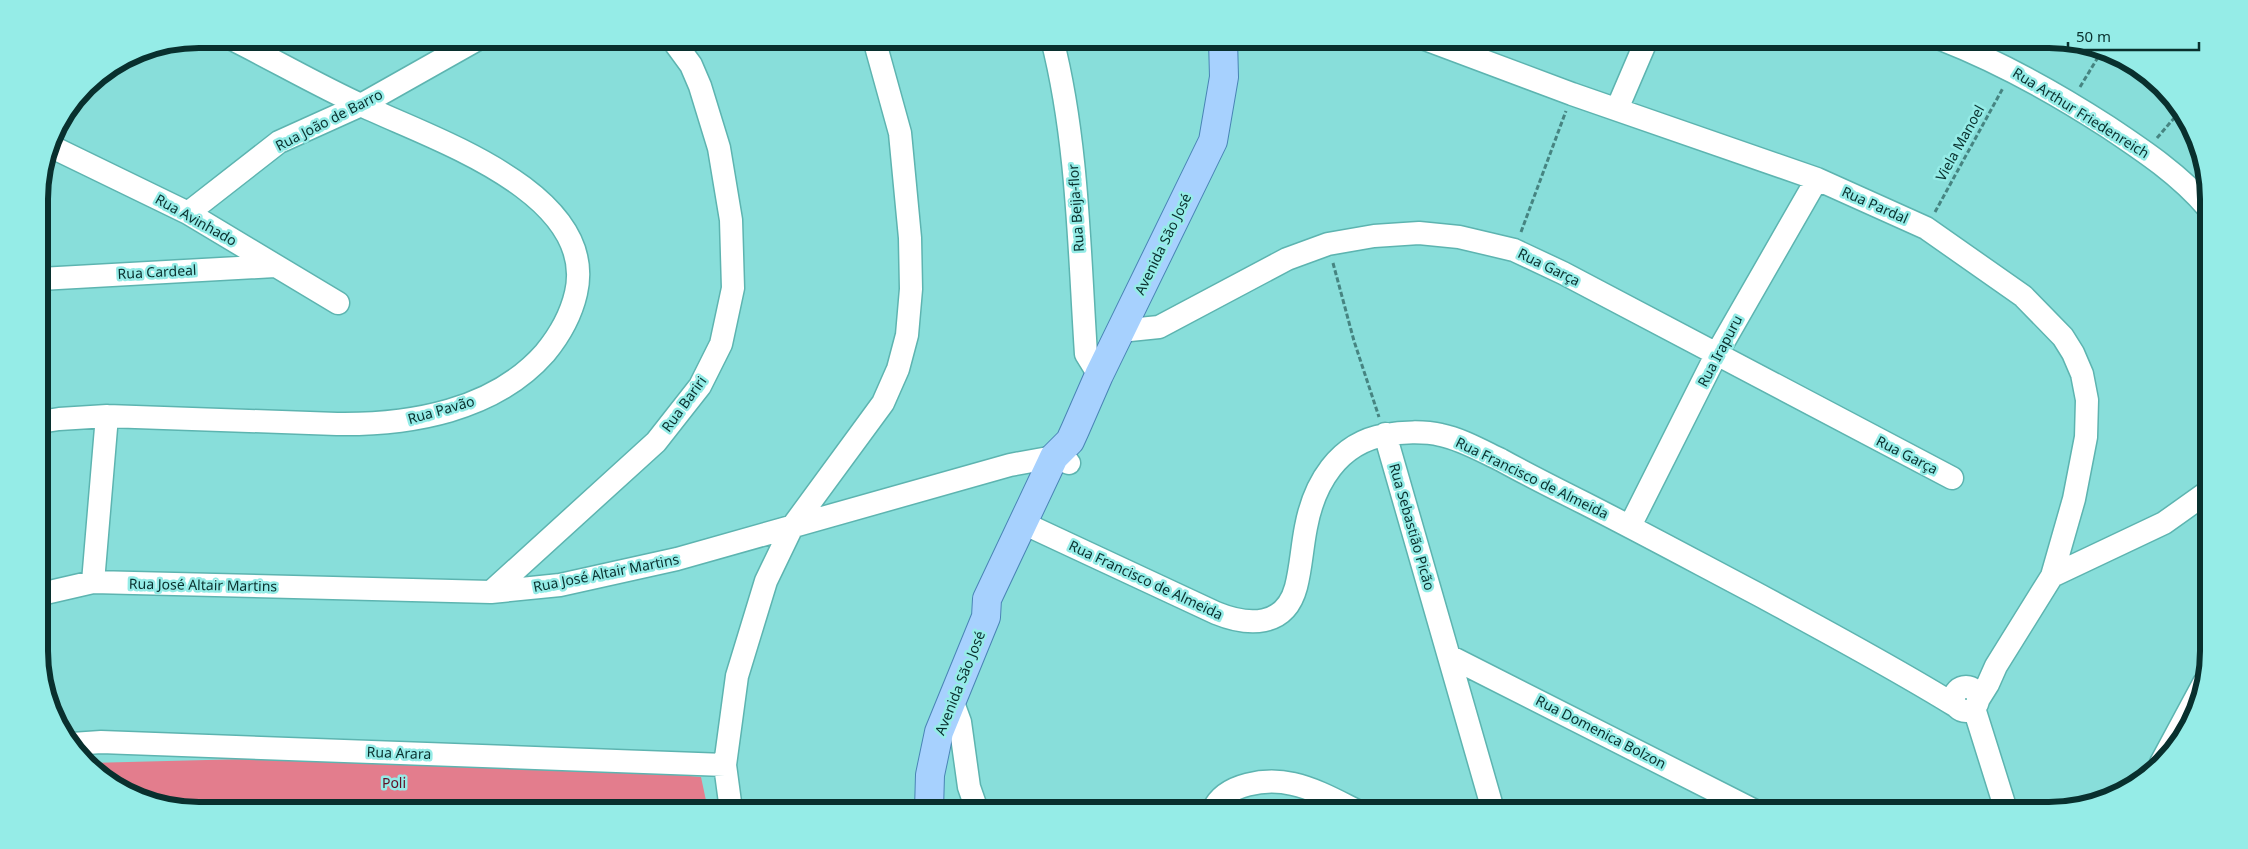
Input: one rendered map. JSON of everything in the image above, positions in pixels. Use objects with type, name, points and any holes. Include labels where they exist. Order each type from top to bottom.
[{"type":"main road","name":"Avenida São José","points":[[929,802],[930,775],[939,732],[986,617],[1002,606],[1030,526],[1099,375],[1213,141],[1224,77],[1223,48]]},
{"type":"street","name":"Rua Pavão","points":[[48,420],[59,418],[107,416],[370,425],[407,421],[436,414],[477,400],[519,377],[534,366],[553,343],[574,302],[578,281],[578,260],[562,226],[530,192],[505,173],[462,151],[361,105],[250,48]]},
{"type":"street","name":"Rua João de Barro","points":[[188,213],[279,142],[361,105],[462,48]]},
{"type":"street","name":"Rua Bariri","points":[[491,592],[656,442],[700,386],[721,344],[733,288],[731,220],[720,148],[700,86],[691,65],[679,48]]},
{"type":"street","points":[[730,802],[725,765],[737,676],[766,582],[792,527],[883,402],[898,369],[907,335],[912,289],[910,238],[900,133],[876,48]]},
{"type":"street","name":"Rua Beija-flor","points":[[1054,48],[1063,81],[1074,163],[1086,354],[1099,375]]},
{"type":"street","name":"Rua Pardal","points":[[1450,48],[1572,94],[1817,179],[1926,228],[2023,296],[2063,337],[2082,374],[2088,400],[2086,437],[2074,499],[2052,576]]},
{"type":"street","points":[[1617,109],[1643,48]]},
{"type":"street","name":"Rua Arthur Friedenreich","points":[[1963,48],[2014,70],[2071,103],[2145,152],[2175,176],[2200,200]]},
{"type":"street","name":"Rua Avinhado","points":[[56,149],[188,213],[338,303]]},
{"type":"street","name":"Rua Irapuru","points":[[1630,526],[1716,355],[1817,179]]},
{"type":"street","name":"Rua Garça","points":[[1120,331],[1159,327],[1287,259],[1328,244],[1374,236],[1419,233],[1459,237],[1514,250],[1563,273],[1952,478]]},
{"type":"street","name":"Rua Cardeal","points":[[48,279],[275,266]]},
{"type":"street","points":[[94,582],[107,416]]},
{"type":"street","name":"Rua Francisco de Almeida","points":[[1030,526],[1236,621],[1253,623],[1266,620],[1278,615],[1288,604],[1296,589],[1306,525],[1317,489],[1338,457],[1352,447],[1385,434],[1423,433],[1450,438],[1475,448],[1630,526],[1861,650],[1930,690],[1966,699]]},
{"type":"street","name":"Rua Sebastião Picão","points":[[1385,434],[1491,801]]},
{"type":"street","name":"Rua José Altair Martins","points":[[48,592],[94,582],[491,592],[560,584],[677,559],[1010,466],[1059,465]]},
{"type":"street","points":[[2003,801],[1966,699],[1988,684],[1996,666],[2052,576],[2164,523],[2200,497]]},
{"type":"street","name":"Rua Domenica Bolzon","points":[[1449,656],[1736,801]]},
{"type":"street","points":[[952,700],[960,722],[969,786],[974,802]]},
{"type":"street","name":"Rua Arara","points":[[80,743],[101,742],[725,765]]},
{"type":"street","points":[[1218,801],[1231,790],[1276,782],[1293,784],[1336,801]]},
{"type":"path","points":[[2071,103],[2099,56]]},
{"type":"path","name":"Viela Manoel","points":[[1926,228],[2014,70]]},
{"type":"path","points":[[1514,250],[1572,94]]},
{"type":"path","points":[[2145,152],[2176,116]]},
{"type":"path","points":[[1328,244],[1354,341],[1385,434]]},
{"type":"green space","name":"Poli","points":[[443,754],[701,777],[706,802],[198,802],[169,799],[132,786],[98,763]]}]
